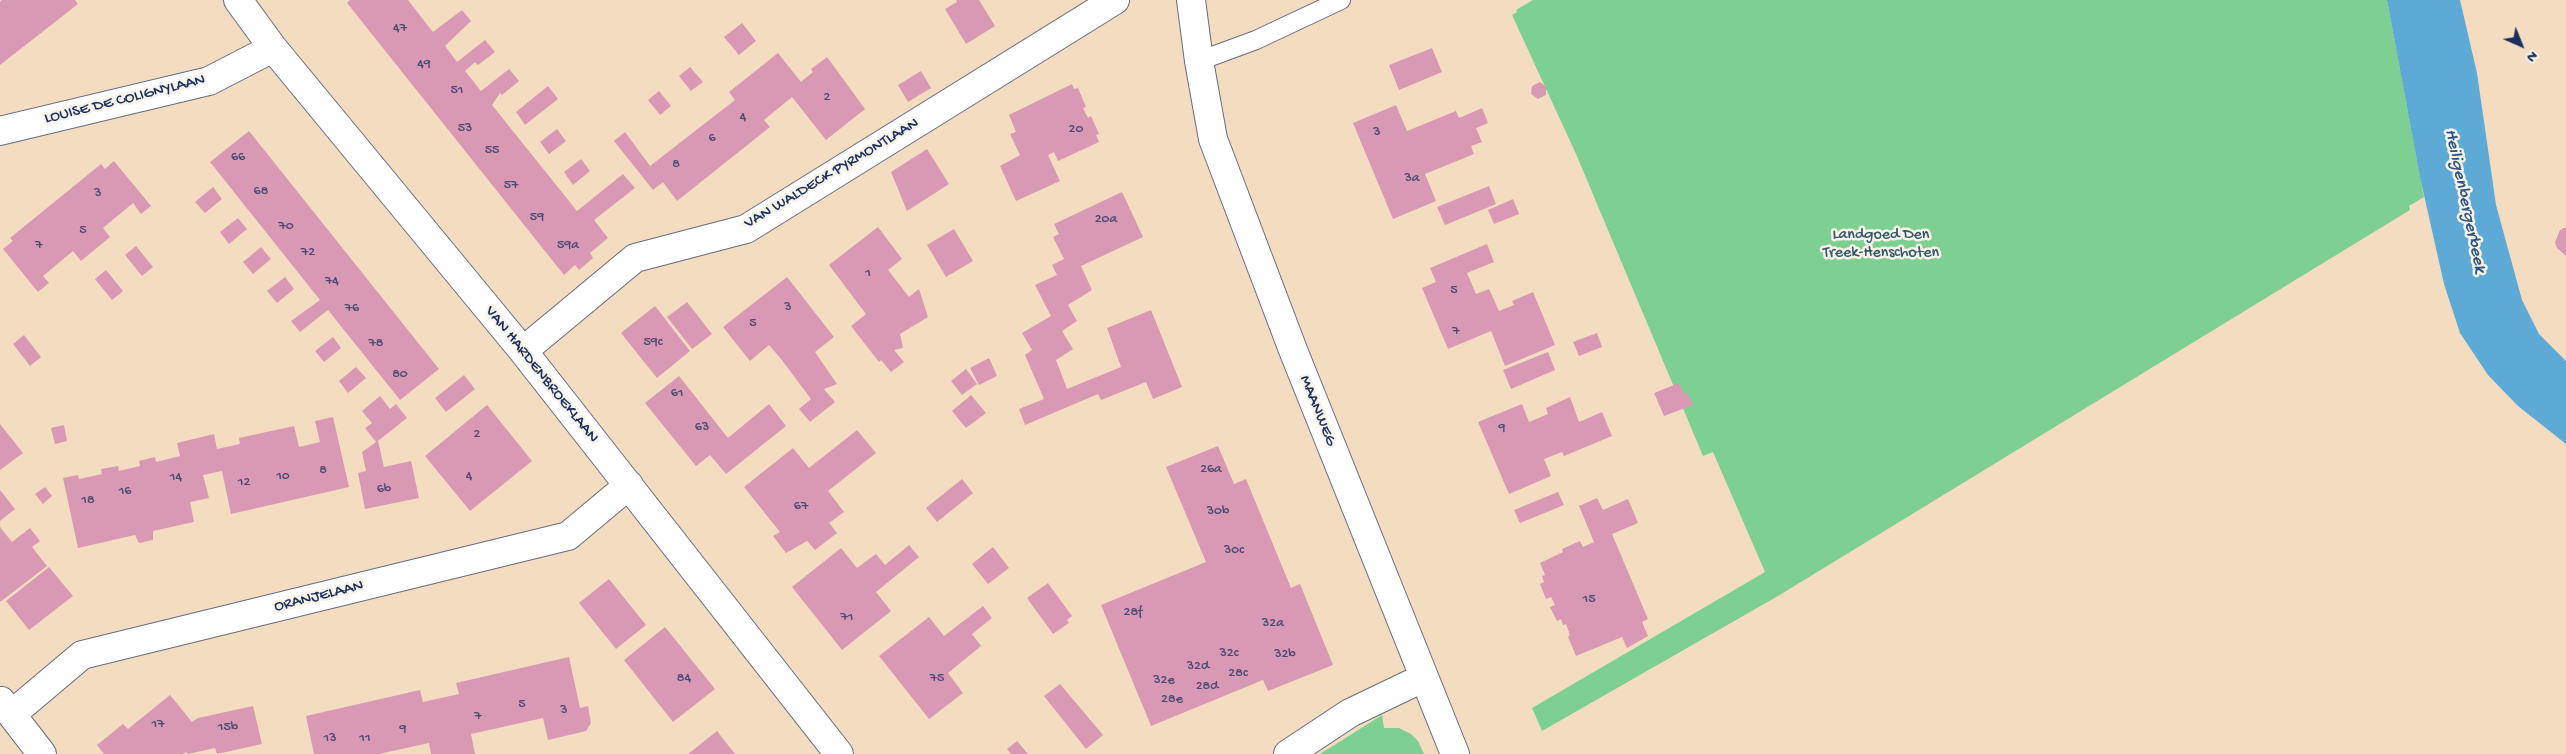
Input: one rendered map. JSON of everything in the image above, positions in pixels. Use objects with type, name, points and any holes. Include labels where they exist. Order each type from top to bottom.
[{"type":"street","name":"VAN HARDENBROEKLAAN","points":[[238,0],[273,48],[523,351],[839,754]]},
{"type":"street","name":"VAN WALDECK PYRMONTLAAN","points":[[523,351],[635,258],[746,229],[1115,0]]},
{"type":"street","name":"MAANWEG","points":[[1191,0],[1199,61],[1213,138],[1293,350],[1455,754]]},
{"type":"street","name":"LOUISE DE COLIGNYLAAN","points":[[0,131],[209,81],[273,48]]},
{"type":"street","name":"ORANJELAAN","points":[[6,707],[82,655],[568,536],[629,485]]},
{"type":"street","points":[[1288,754],[1350,713],[1423,678]]},
{"type":"street","points":[[6,707],[42,754]]},
{"type":"lane","points":[[1199,61],[1256,40],[1341,0]]},
{"type":"green space","name":"Landgoed Den Treek-Henschoten","points":[[1533,0],[2387,0],[2424,197],[2409,206],[2410,210],[1778,596],[1542,731],[1532,708],[1765,572],[1713,452],[1703,456],[1576,154],[1512,15],[1517,12],[1516,10]]},
{"type":"green space","points":[[1382,715],[1384,728],[1399,728],[1411,734],[1418,741],[1424,754],[1320,754]]},
{"type":"water","name":"Heiligenbergerbeek","points":[[2387,0],[2460,0],[2477,73],[2496,205],[2522,300],[2539,334],[2566,361],[2566,444],[2518,406],[2488,375],[2460,333],[2444,284],[2420,177]]},
{"type":"building","points":[[2,0],[75,0],[78,4],[0,65],[0,2]]},
{"type":"building","points":[[350,0],[408,0],[433,32],[462,10],[471,21],[445,46],[457,62],[485,40],[495,52],[478,65],[475,62],[465,71],[481,91],[509,69],[519,81],[502,95],[500,93],[492,105],[577,211],[623,174],[635,188],[594,220],[608,238],[590,253],[593,258],[579,270],[575,265],[564,275],[347,3]]},
{"type":"building","points":[[956,0],[979,0],[995,26],[966,44],[945,9],[957,2]]},
{"type":"building","points":[[742,23],[756,41],[739,55],[724,37]]},
{"type":"building","points":[[1432,48],[1442,72],[1399,90],[1389,65]]},
{"type":"building","points":[[778,53],[801,82],[813,72],[811,69],[827,57],[865,109],[826,140],[792,97],[764,120],[770,127],[677,201],[663,182],[653,190],[614,141],[625,132],[650,166],[735,100],[729,92]]},
{"type":"building","points":[[690,67],[703,82],[691,91],[679,76]]},
{"type":"building","points":[[921,71],[931,88],[908,102],[898,85]]},
{"type":"building","points":[[1540,82],[1546,87],[1546,95],[1538,99],[1531,94],[1532,86]]},
{"type":"building","points":[[1072,84],[1074,89],[1078,88],[1086,107],[1083,108],[1088,118],[1091,116],[1099,134],[1096,135],[1099,142],[1058,161],[1054,152],[1048,155],[1060,181],[1016,201],[1000,166],[1020,155],[1010,134],[1016,132],[1009,115]]},
{"type":"building","points":[[548,86],[558,99],[525,125],[516,112]]},
{"type":"building","points":[[659,91],[671,106],[660,115],[648,100]]},
{"type":"building","points":[[1396,105],[1407,131],[1456,111],[1459,118],[1482,108],[1488,123],[1476,128],[1482,142],[1471,146],[1474,154],[1425,174],[1436,201],[1393,219],[1353,123]]},
{"type":"building","points":[[557,129],[566,141],[549,154],[540,142]]},
{"type":"building","points":[[249,131],[439,369],[400,400],[328,310],[300,332],[291,321],[320,300],[210,162]]},
{"type":"building","points":[[927,149],[949,184],[907,211],[891,172]]},
{"type":"building","points":[[581,159],[590,171],[573,185],[564,172]]},
{"type":"building","points":[[114,161],[151,206],[141,214],[133,203],[103,228],[110,237],[81,261],[73,251],[43,276],[49,283],[38,292],[3,249],[13,241],[10,238],[101,164],[105,169]]},
{"type":"building","points":[[1489,186],[1496,204],[1445,225],[1437,207]]},
{"type":"building","points":[[213,187],[222,199],[205,213],[195,202]]},
{"type":"building","points":[[1122,192],[1143,237],[1081,266],[1092,290],[1068,305],[1077,321],[1062,331],[1073,349],[1056,360],[1067,389],[1121,367],[1107,328],[1151,310],[1182,387],[1153,399],[1146,382],[1101,400],[1098,394],[1025,425],[1019,409],[1044,399],[1025,355],[1032,350],[1022,333],[1051,316],[1035,285],[1057,275],[1052,265],[1064,259],[1053,237],[1059,234],[1054,224]]},
{"type":"building","points":[[1513,199],[1519,214],[1494,224],[1488,210]]},
{"type":"building","points":[[238,218],[247,229],[229,244],[220,232]]},
{"type":"building","points":[[878,227],[902,259],[888,270],[909,297],[919,289],[928,317],[900,334],[903,348],[894,350],[904,362],[891,372],[881,360],[879,362],[851,326],[866,314],[829,265]]},
{"type":"building","points":[[2566,227],[2566,256],[2557,248],[2555,242],[2560,230]]},
{"type":"building","points":[[954,229],[973,261],[946,277],[927,245]]},
{"type":"building","points":[[1487,244],[1494,262],[1467,273],[1476,294],[1489,289],[1499,311],[1514,305],[1512,301],[1533,292],[1555,345],[1505,366],[1491,331],[1448,349],[1422,288],[1436,282],[1430,268]]},
{"type":"building","points":[[136,246],[153,267],[142,276],[125,255]]},
{"type":"building","points":[[261,247],[271,259],[253,274],[243,262]]},
{"type":"building","points":[[106,270],[123,291],[112,300],[95,279]]},
{"type":"building","points":[[285,277],[294,289],[277,303],[267,291]]},
{"type":"building","points":[[787,277],[834,337],[815,352],[837,384],[824,389],[835,402],[810,422],[799,409],[811,399],[769,345],[750,361],[723,327]]},
{"type":"building","points":[[687,302],[712,334],[692,349],[667,317]]},
{"type":"building","points":[[655,306],[690,351],[657,378],[621,333]]},
{"type":"building","points":[[1597,333],[1602,347],[1579,356],[1573,342]]},
{"type":"building","points":[[24,335],[41,357],[30,366],[13,344]]},
{"type":"building","points":[[333,337],[341,348],[324,362],[315,351]]},
{"type":"building","points":[[1548,352],[1555,370],[1511,389],[1503,370]]},
{"type":"building","points":[[989,358],[997,376],[979,385],[970,368]]},
{"type":"building","points":[[356,367],[366,378],[348,393],[339,381]]},
{"type":"building","points":[[966,369],[977,384],[962,395],[951,381]]},
{"type":"building","points":[[464,375],[475,389],[446,412],[435,398]]},
{"type":"building","points":[[679,376],[728,438],[769,404],[786,426],[726,474],[710,455],[696,466],[645,403]]},
{"type":"building","points":[[1679,383],[1684,394],[1687,392],[1693,405],[1664,416],[1654,393]]},
{"type":"building","points":[[971,395],[986,413],[966,428],[952,411]]},
{"type":"building","points":[[380,396],[390,409],[396,404],[407,418],[378,441],[384,467],[411,461],[419,498],[365,509],[358,473],[366,471],[362,452],[376,442],[365,428],[372,423],[362,411]]},
{"type":"building","points":[[1570,397],[1579,422],[1602,412],[1612,436],[1564,456],[1562,452],[1544,459],[1551,476],[1509,494],[1478,422],[1522,404],[1529,422],[1548,414],[1546,408]]},
{"type":"building","points":[[487,405],[532,461],[470,511],[425,456]]},
{"type":"building","points":[[333,417],[349,487],[231,514],[222,471],[203,475],[209,498],[190,502],[194,522],[153,531],[153,540],[139,543],[135,535],[78,548],[63,478],[78,475],[79,479],[102,474],[101,469],[118,466],[119,471],[140,466],[139,461],[155,457],[156,462],[180,456],[177,443],[214,434],[217,449],[240,444],[239,438],[294,426],[299,447],[320,442],[315,421]]},
{"type":"building","points":[[0,424],[23,453],[0,470]]},
{"type":"building","points":[[64,425],[67,441],[55,444],[51,428]]},
{"type":"building","points":[[857,430],[876,453],[828,491],[844,512],[829,523],[837,533],[815,550],[807,541],[786,553],[773,536],[780,532],[744,487],[793,448],[809,468]]},
{"type":"building","points":[[1218,446],[1234,484],[1246,479],[1291,588],[1300,584],[1333,665],[1268,691],[1263,680],[1151,726],[1101,605],[1206,562],[1166,467]]},
{"type":"building","points":[[962,479],[973,493],[937,522],[926,508]]},
{"type":"building","points":[[45,487],[52,496],[43,504],[35,494]]},
{"type":"building","points":[[0,490],[15,509],[0,521]]},
{"type":"building","points":[[1558,492],[1564,505],[1520,523],[1514,510]]},
{"type":"building","points":[[1597,498],[1603,510],[1628,499],[1638,523],[1612,534],[1648,619],[1642,622],[1648,636],[1627,648],[1622,637],[1576,656],[1568,637],[1570,635],[1566,624],[1563,625],[1561,619],[1557,621],[1550,607],[1555,605],[1551,597],[1546,599],[1540,584],[1544,582],[1542,576],[1545,575],[1540,563],[1563,552],[1562,549],[1580,541],[1583,547],[1594,542],[1579,506]]},
{"type":"building","points":[[0,527],[12,542],[30,528],[40,541],[32,547],[47,566],[0,602]]},
{"type":"building","points":[[909,545],[919,557],[876,592],[891,611],[842,650],[792,587],[841,548],[857,568],[876,554],[885,565]]},
{"type":"building","points":[[993,547],[1009,568],[988,584],[972,564]]},
{"type":"building","points":[[49,567],[73,596],[29,630],[6,601]]},
{"type":"building","points":[[609,579],[646,625],[616,649],[579,603]]},
{"type":"building","points":[[1048,583],[1072,616],[1067,620],[1069,623],[1053,634],[1027,598]]},
{"type":"building","points":[[983,606],[992,618],[972,634],[981,646],[948,673],[963,693],[929,719],[879,656],[929,617],[944,636]]},
{"type":"building","points":[[665,627],[715,689],[673,722],[624,660]]},
{"type":"building","points":[[569,657],[580,708],[588,706],[591,723],[586,731],[548,740],[543,718],[471,734],[475,754],[431,754],[429,743],[379,754],[314,754],[306,716],[420,690],[423,702],[459,694],[456,683]]},
{"type":"building","points":[[1060,684],[1103,735],[1086,749],[1044,696]]},
{"type":"building","points":[[170,695],[192,722],[198,718],[253,706],[262,744],[217,754],[215,748],[188,754],[186,752],[183,754],[104,754],[97,745],[123,724],[128,729]]},
{"type":"building","points":[[717,731],[735,754],[688,754]]},
{"type":"building","points":[[1017,741],[1028,754],[1011,754],[1007,749]]}]
